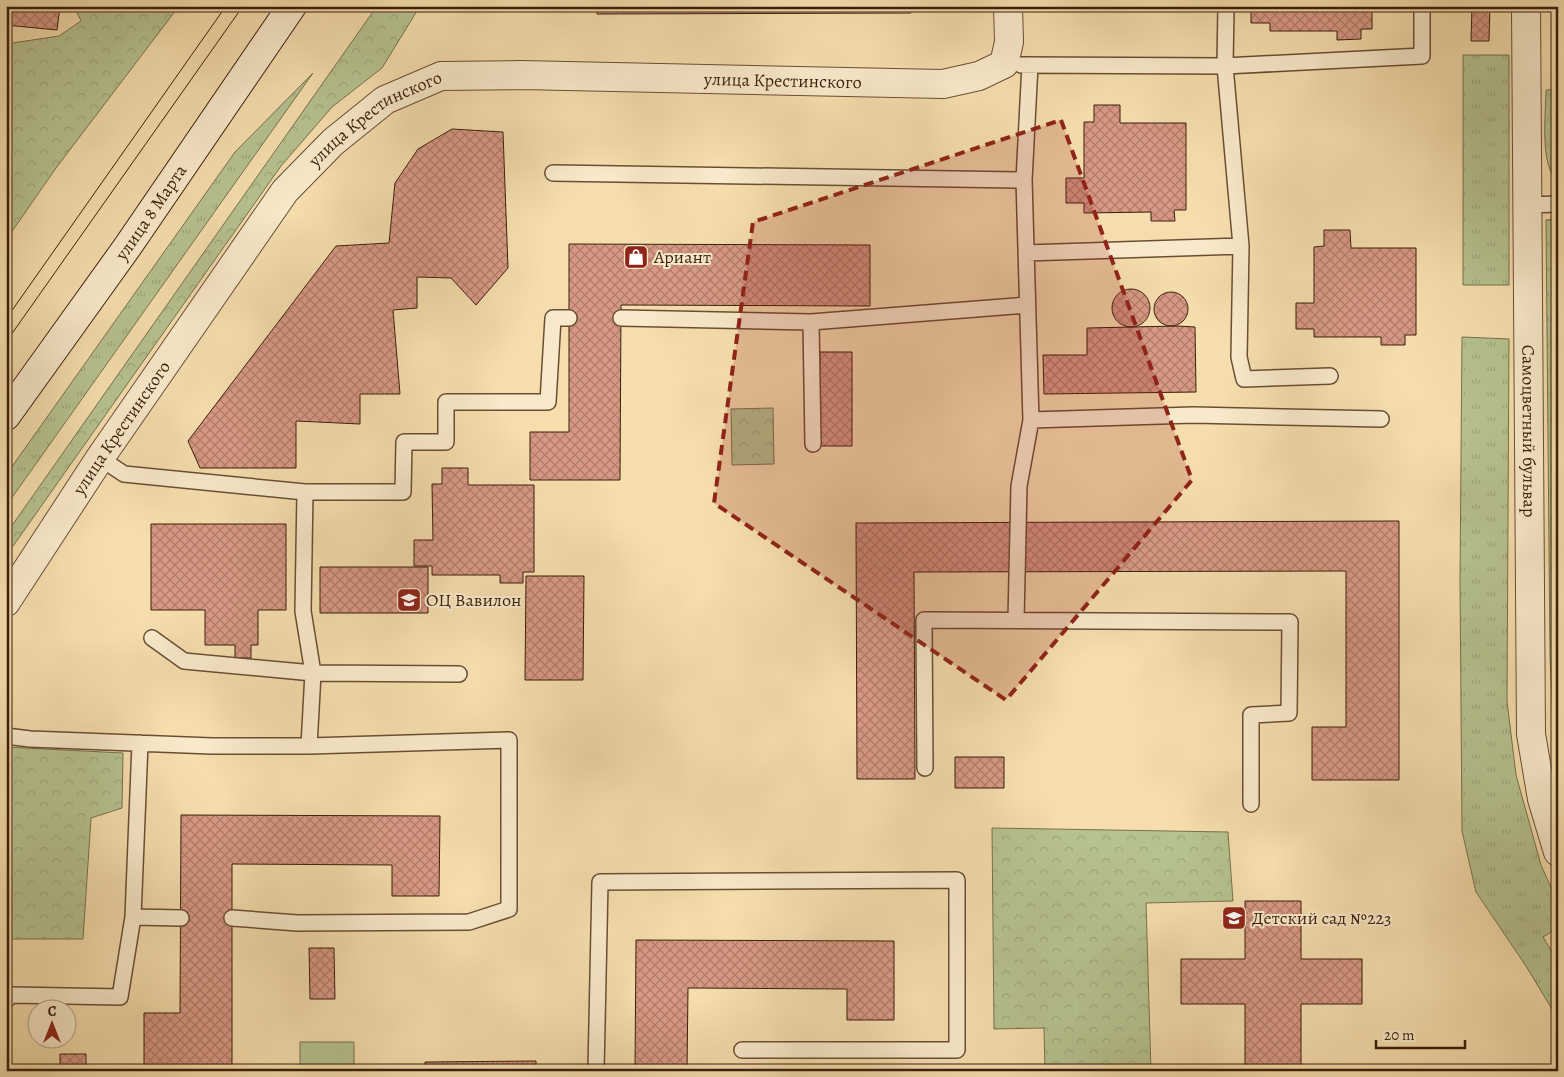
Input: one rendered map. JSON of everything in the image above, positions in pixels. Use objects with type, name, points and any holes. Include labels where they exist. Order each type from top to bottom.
[{"type":"street","name":"улица 8 Марта","points":[[6,416],[128,246],[292,6]]},
{"type":"street","points":[[1008,6],[1009,42],[1017,65]]},
{"type":"street","name":"Самоцветный бульвар","points":[[1526,6],[1531,734],[1542,799],[1558,852]]},
{"type":"street","name":"улица Крестинского","points":[[6,602],[100,458],[285,191],[333,142],[385,100],[441,76],[531,75],[943,84],[1017,65]]},
{"type":"lane","points":[[1226,6],[1225,66],[1241,246],[1239,357],[1244,379],[1330,376]]},
{"type":"lane","points":[[1016,620],[1019,486],[1031,420],[1024,180],[1017,65],[1225,66],[1422,56],[1422,6]]},
{"type":"lane","points":[[553,173],[1024,180]]},
{"type":"lane","points":[[1528,205],[1558,204]]},
{"type":"lane","points":[[1026,253],[1241,246]]},
{"type":"lane","points":[[621,318],[810,322],[1027,306]]},
{"type":"lane","points":[[100,458],[124,474],[305,492],[403,492],[404,442],[446,442],[446,402],[548,402],[553,318],[569,318]]},
{"type":"lane","points":[[810,322],[813,444]]},
{"type":"lane","points":[[1031,420],[1193,415],[1380,419]]},
{"type":"lane","points":[[305,492],[303,612],[313,673],[309,746]]},
{"type":"lane","points":[[925,768],[924,620],[1290,622],[1289,714],[1251,715],[1251,804]]},
{"type":"lane","points":[[152,638],[184,661],[313,673],[459,674]]},
{"type":"lane","points":[[6,736],[30,739],[212,746],[309,746],[509,740],[509,909],[469,922],[297,923],[232,918]]},
{"type":"lane","points":[[6,1000],[12,995],[120,997],[133,918],[140,743]]},
{"type":"lane","points":[[596,1071],[600,882],[956,880],[957,1050],[742,1050]]},
{"type":"lane","points":[[133,918],[181,918]]},
{"type":"highlighted area","points":[[1061,120],[1192,480],[1006,700],[714,503],[753,222]]},
{"type":"green space","points":[[74,6],[179,6],[56,168],[6,240],[6,44],[59,36],[81,21]]},
{"type":"green space","points":[[377,6],[420,6],[382,68],[332,107],[281,166],[6,556],[6,534]]},
{"type":"green space","points":[[1463,55],[1509,55],[1509,285],[1463,285]]},
{"type":"green space","points":[[313,73],[6,506],[6,475],[235,152]]},
{"type":"green space","points":[[1558,89],[1558,182],[1548,164],[1545,125],[1546,90]]},
{"type":"green space","points":[[1558,219],[1558,762],[1554,745],[1550,656],[1546,220]]},
{"type":"green space","points":[[1462,337],[1509,339],[1507,701],[1516,775],[1541,865],[1558,903],[1558,928],[1543,937],[1558,962],[1558,1019],[1526,966],[1476,892],[1462,831],[1460,581]]},
{"type":"green space","points":[[773,408],[774,464],[732,465],[731,409]]},
{"type":"green space","points":[[6,747],[123,753],[122,808],[91,818],[83,939],[6,939]]},
{"type":"green space","points":[[992,828],[1228,832],[1233,901],[1146,903],[1151,1071],[1045,1071],[1044,1028],[994,1029]]},
{"type":"green space","points":[[300,1042],[354,1042],[354,1071],[300,1071]]},
{"type":"building","points":[[6,6],[60,6],[57,30],[6,25]]},
{"type":"building","points":[[597,6],[911,6],[911,13],[597,14]]},
{"type":"building","points":[[1251,6],[1372,6],[1372,29],[1361,29],[1361,39],[1337,40],[1337,31],[1270,31],[1270,23],[1251,23]]},
{"type":"building","points":[[1472,6],[1490,6],[1489,41],[1471,41]]},
{"type":"building","points":[[1094,105],[1120,105],[1120,123],[1186,123],[1186,210],[1174,210],[1175,221],[1151,221],[1151,212],[1084,213],[1084,203],[1066,203],[1066,178],[1084,178],[1084,122],[1094,122]]},
{"type":"building","points":[[452,129],[503,132],[508,268],[476,305],[451,278],[417,277],[417,308],[393,310],[400,394],[360,394],[360,424],[296,421],[296,468],[200,468],[188,441],[336,246],[389,243],[395,183],[418,149]]},
{"type":"building","points":[[1324,230],[1350,230],[1351,248],[1416,248],[1416,335],[1405,335],[1405,345],[1381,345],[1381,337],[1314,337],[1314,329],[1296,329],[1296,303],[1314,303],[1314,247],[1324,246]]},
{"type":"building","points":[[569,244],[870,245],[870,306],[621,305],[620,480],[530,480],[530,432],[569,432]]},
{"type":"building","points":[[1131,289],[1144,295],[1150,308],[1144,321],[1131,327],[1118,321],[1112,308],[1118,295]]},
{"type":"building","points":[[1171,292],[1178,293],[1183,297],[1187,302],[1187,316],[1183,321],[1178,325],[1171,326],[1164,325],[1159,321],[1155,316],[1154,309],[1155,302],[1159,297],[1164,293]]},
{"type":"building","points":[[1195,327],[1196,392],[1044,394],[1043,355],[1087,355],[1087,328]]},
{"type":"building","points":[[820,352],[852,352],[852,446],[819,446]]},
{"type":"building","points":[[442,468],[468,468],[468,485],[534,485],[534,572],[523,572],[523,583],[500,583],[500,575],[432,575],[432,566],[414,566],[414,540],[433,540],[432,484],[442,484]]},
{"type":"building","points":[[1399,521],[1399,780],[1312,780],[1312,727],[1346,727],[1346,571],[914,572],[915,779],[857,779],[856,523]]},
{"type":"building","points":[[151,524],[286,524],[286,610],[258,610],[258,645],[251,645],[251,658],[235,658],[235,645],[205,645],[205,610],[151,610]]},
{"type":"building","points":[[320,567],[428,567],[428,613],[320,613]]},
{"type":"building","points":[[526,576],[584,576],[583,680],[525,680]]},
{"type":"building","points":[[955,757],[1004,757],[1004,788],[955,788]]},
{"type":"building","points":[[181,815],[440,816],[439,896],[392,896],[392,865],[232,864],[232,1067],[144,1067],[144,1013],[180,1013]]},
{"type":"building","points":[[1245,901],[1301,901],[1301,959],[1362,959],[1362,1004],[1301,1004],[1301,1071],[1245,1071],[1245,1004],[1181,1004],[1181,959],[1245,959]]},
{"type":"building","points":[[636,940],[894,941],[894,1020],[847,1020],[847,989],[688,988],[687,1071],[635,1071]]},
{"type":"building","points":[[309,948],[334,948],[335,999],[310,999]]},
{"type":"building","points":[[60,1054],[86,1054],[86,1071],[60,1071]]},
{"type":"building","points":[[536,1061],[536,1071],[425,1071],[425,1062]]},
{"type":"tram line","points":[[6,319],[226,6]]},
{"type":"tram line","points":[[6,342],[243,6]]},
{"type":"place","name":"Ариант","points":[[636,257]]},
{"type":"place","name":"ОЦ Вавилон","points":[[409,600]]},
{"type":"place","name":"Детский сад №223","points":[[1234,918]]}]
